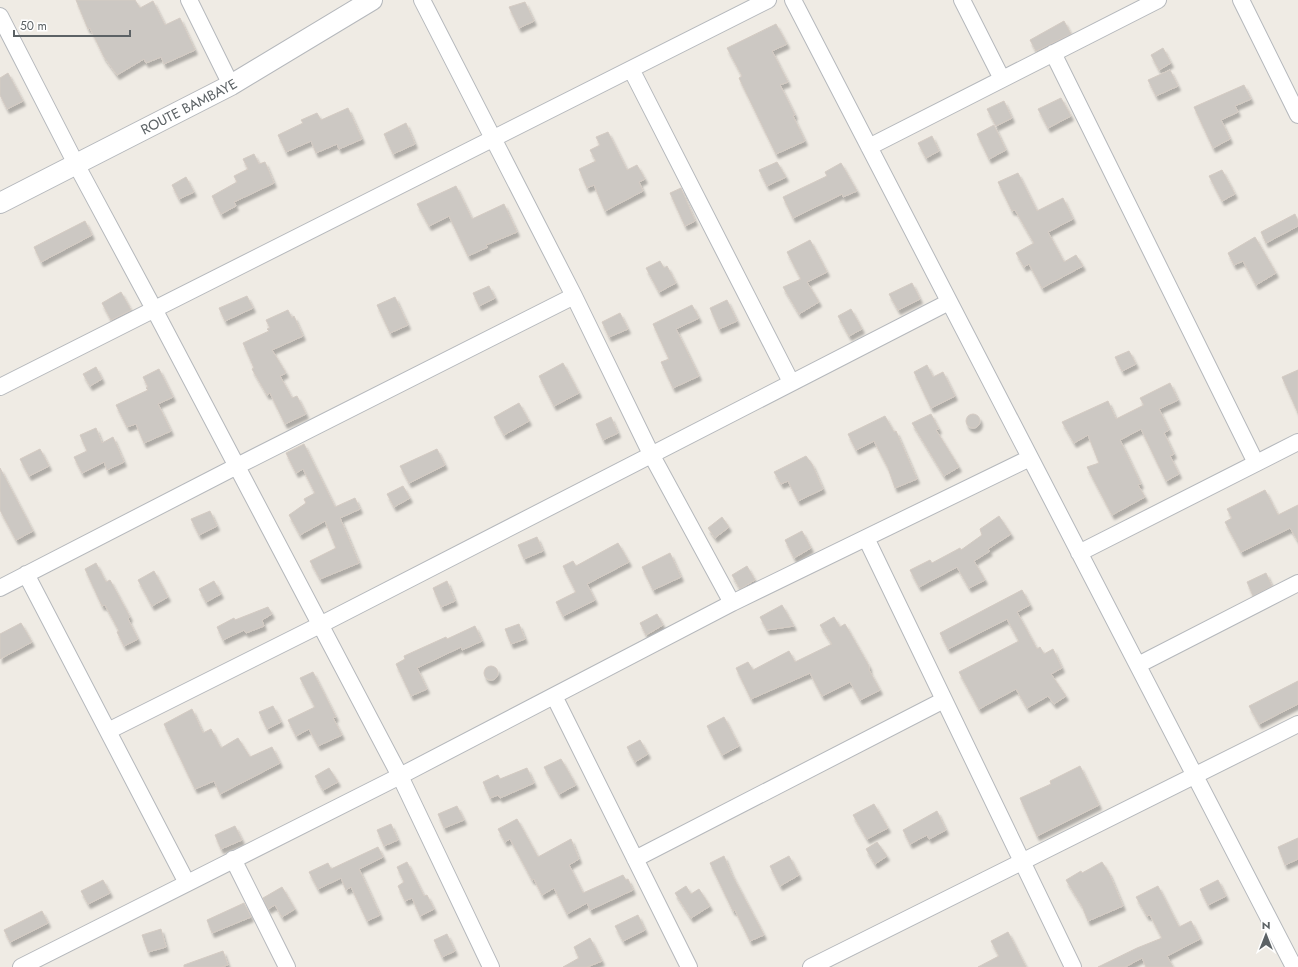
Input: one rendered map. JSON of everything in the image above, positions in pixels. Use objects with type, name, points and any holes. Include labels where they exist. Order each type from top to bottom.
[{"type":"street","points":[[189,0],[231,85]]},
{"type":"street","name":"ROUTE BAMBAYE","points":[[0,203],[231,85],[372,0]]},
{"type":"street","points":[[422,0],[574,296],[651,454],[732,603]]},
{"type":"street","points":[[0,388],[768,0]]},
{"type":"street","points":[[793,0],[1294,967]]},
{"type":"street","points":[[962,0],[1002,79]]},
{"type":"street","points":[[869,146],[1158,0]]},
{"type":"street","points":[[1240,0],[1298,115]]},
{"type":"street","points":[[0,16],[76,164],[400,776],[491,967]]},
{"type":"street","points":[[1053,53],[1256,464]]},
{"type":"street","points":[[632,69],[790,382]]},
{"type":"street","points":[[0,588],[237,466],[574,296]]},
{"type":"street","points":[[108,731],[320,625],[790,382],[949,302]]},
{"type":"street","points":[[1080,553],[1298,442]]},
{"type":"street","points":[[21,967],[400,776],[732,603],[1030,458]]},
{"type":"street","points":[[866,538],[1073,967]]},
{"type":"street","points":[[26,574],[187,883]]},
{"type":"street","points":[[1138,665],[1298,583]]},
{"type":"street","points":[[554,696],[689,967]]},
{"type":"street","points":[[635,860],[944,700]]},
{"type":"street","points":[[811,967],[837,961],[1021,861],[1194,774],[1298,724]]},
{"type":"street","points":[[233,860],[287,967]]},
{"type":"building","points":[[76,0],[135,0],[140,8],[153,1],[165,25],[180,18],[195,50],[164,64],[161,57],[146,63],[144,59],[117,75],[104,57],[90,28],[88,29]]},
{"type":"building","points":[[525,2],[534,21],[519,28],[509,7]]},
{"type":"building","points":[[1064,21],[1071,34],[1036,51],[1030,40]]},
{"type":"building","points":[[776,24],[787,44],[772,51],[788,82],[780,85],[795,115],[793,116],[805,141],[776,154],[739,78],[742,76],[727,48]]},
{"type":"building","points":[[1163,48],[1171,63],[1159,70],[1151,55]]},
{"type":"building","points":[[1170,70],[1178,86],[1156,96],[1148,80]]},
{"type":"building","points":[[8,73],[23,101],[7,109],[0,95],[0,78]]},
{"type":"building","points":[[1244,85],[1251,99],[1235,106],[1238,112],[1221,120],[1230,139],[1213,148],[1194,107]]},
{"type":"building","points":[[1061,98],[1071,116],[1048,128],[1038,109]]},
{"type":"building","points":[[1004,101],[1012,118],[996,126],[987,109]]},
{"type":"building","points":[[348,108],[362,139],[339,149],[337,144],[316,153],[311,141],[286,152],[278,135],[303,123],[301,120],[317,113],[321,120]]},
{"type":"building","points":[[406,123],[415,144],[393,154],[384,134]]},
{"type":"building","points":[[994,125],[1006,150],[989,159],[977,134]]},
{"type":"building","points":[[608,132],[627,170],[637,165],[645,179],[639,182],[643,191],[605,211],[594,185],[587,188],[579,169],[596,161],[590,150],[600,145],[596,137]]},
{"type":"building","points":[[932,136],[939,151],[926,158],[918,143]]},
{"type":"building","points":[[254,154],[259,164],[265,162],[274,183],[234,202],[236,206],[221,214],[212,196],[237,182],[234,176],[248,169],[243,159]]},
{"type":"building","points":[[777,162],[786,177],[767,186],[759,170]]},
{"type":"building","points":[[841,163],[857,191],[843,197],[842,194],[793,218],[783,197],[827,176],[825,172]]},
{"type":"building","points":[[1222,170],[1235,194],[1222,201],[1209,176]]},
{"type":"building","points":[[1018,173],[1037,211],[1063,198],[1073,219],[1048,232],[1064,262],[1076,255],[1083,266],[1042,288],[1029,264],[1024,267],[1016,253],[1034,243],[1015,210],[1012,211],[998,182]]},
{"type":"building","points":[[186,177],[194,192],[179,199],[172,185]]},
{"type":"building","points":[[456,186],[472,219],[504,204],[517,232],[486,245],[488,247],[468,256],[449,216],[429,226],[417,204]]},
{"type":"building","points":[[681,188],[695,221],[685,226],[670,193]]},
{"type":"building","points":[[1295,214],[1298,221],[1298,226],[1266,243],[1261,232]]},
{"type":"building","points":[[85,221],[92,235],[41,262],[34,247]]},
{"type":"building","points":[[1255,237],[1276,273],[1256,285],[1243,261],[1234,265],[1228,253]]},
{"type":"building","points":[[810,240],[827,272],[807,282],[819,302],[799,314],[783,287],[801,279],[787,252]]},
{"type":"building","points":[[660,261],[664,268],[667,266],[676,283],[659,292],[646,268]]},
{"type":"building","points":[[912,283],[920,299],[898,310],[889,294]]},
{"type":"building","points":[[489,286],[495,298],[479,306],[473,293]]},
{"type":"building","points":[[121,292],[131,310],[111,320],[102,303]]},
{"type":"building","points":[[247,296],[253,308],[225,321],[219,308]]},
{"type":"building","points":[[395,297],[408,325],[390,333],[377,305]]},
{"type":"building","points":[[727,300],[737,321],[719,329],[710,308]]},
{"type":"building","points":[[692,305],[699,318],[676,329],[699,376],[673,388],[661,362],[669,359],[653,324]]},
{"type":"building","points":[[851,309],[862,329],[849,336],[838,316]]},
{"type":"building","points":[[288,310],[292,318],[294,316],[303,336],[272,350],[286,373],[280,376],[292,398],[297,396],[306,414],[285,424],[270,393],[267,395],[252,369],[254,368],[243,343],[269,331],[267,329],[270,328],[266,320]]},
{"type":"building","points":[[620,313],[628,329],[609,337],[602,322]]},
{"type":"building","points":[[1129,351],[1136,364],[1122,371],[1115,357]]},
{"type":"building","points":[[563,363],[579,393],[554,406],[539,376]]},
{"type":"building","points":[[927,365],[933,377],[943,372],[955,396],[931,408],[914,372]]},
{"type":"building","points":[[96,367],[102,379],[90,386],[83,374]]},
{"type":"building","points":[[159,369],[173,397],[158,404],[171,431],[144,443],[136,424],[127,427],[116,405],[148,390],[143,377]]},
{"type":"building","points":[[1298,370],[1298,413],[1282,377]]},
{"type":"building","points":[[1170,383],[1178,400],[1159,409],[1169,430],[1164,433],[1174,454],[1170,456],[1179,474],[1166,481],[1141,429],[1120,440],[1141,484],[1138,485],[1145,497],[1112,515],[1087,467],[1099,463],[1088,435],[1074,443],[1062,422],[1108,401],[1116,419],[1144,405],[1140,398]]},
{"type":"building","points":[[519,403],[529,421],[504,435],[494,417]]},
{"type":"building","points":[[931,414],[939,429],[936,430],[959,467],[944,476],[912,423]]},
{"type":"building","points":[[973,414],[978,416],[980,421],[978,426],[973,428],[968,426],[966,421],[968,416]]},
{"type":"building","points":[[885,416],[894,432],[896,431],[917,479],[895,488],[888,468],[874,441],[856,450],[848,434]]},
{"type":"building","points":[[611,417],[618,433],[603,440],[596,424]]},
{"type":"building","points":[[96,428],[102,443],[113,437],[124,462],[107,470],[104,462],[82,473],[74,457],[87,451],[80,435]]},
{"type":"building","points":[[304,444],[335,507],[355,498],[360,509],[340,518],[359,563],[320,579],[310,561],[336,548],[325,521],[300,535],[289,515],[306,503],[304,499],[315,493],[303,469],[296,473],[286,453]]},
{"type":"building","points":[[40,449],[49,466],[29,476],[20,459]]},
{"type":"building","points":[[437,449],[445,465],[409,483],[400,466]]},
{"type":"building","points":[[806,456],[812,464],[823,489],[798,501],[788,481],[781,484],[774,472]]},
{"type":"building","points":[[0,468],[33,531],[16,540],[0,510]]},
{"type":"building","points":[[403,486],[410,498],[394,507],[387,494]]},
{"type":"building","points":[[1265,490],[1278,515],[1298,505],[1298,541],[1290,528],[1241,552],[1225,522],[1232,518],[1227,509]]},
{"type":"building","points":[[210,511],[217,526],[199,535],[191,519]]},
{"type":"building","points":[[999,516],[1011,534],[988,549],[990,551],[974,561],[985,580],[969,588],[957,567],[919,587],[910,570],[930,560],[932,563],[960,548],[961,550],[982,535],[980,529]]},
{"type":"building","points":[[722,517],[729,527],[715,538],[708,528]]},
{"type":"building","points":[[802,531],[811,548],[794,558],[785,540]]},
{"type":"building","points":[[537,537],[543,551],[524,559],[518,545]]},
{"type":"building","points":[[618,543],[629,562],[587,584],[595,600],[563,616],[556,602],[576,592],[563,566],[573,561],[576,566]]},
{"type":"building","points":[[670,553],[681,577],[653,590],[642,567]]},
{"type":"building","points":[[96,563],[106,582],[110,580],[130,617],[128,619],[138,639],[124,646],[117,632],[119,631],[105,605],[102,606],[85,569]]},
{"type":"building","points":[[747,566],[755,580],[740,589],[732,575]]},
{"type":"building","points":[[154,571],[168,597],[152,606],[138,580]]},
{"type":"building","points":[[1266,573],[1272,586],[1253,596],[1247,582]]},
{"type":"building","points":[[214,581],[221,594],[206,602],[199,589]]},
{"type":"building","points":[[447,581],[455,601],[441,607],[433,588]]},
{"type":"building","points":[[1022,590],[1030,605],[1017,612],[1037,649],[1040,647],[1044,654],[1053,649],[1062,668],[1051,674],[1066,696],[1054,704],[1048,696],[1027,708],[1016,689],[979,709],[959,672],[1019,641],[1007,619],[948,649],[940,633]]},
{"type":"building","points":[[782,605],[794,626],[767,630],[760,617]]},
{"type":"building","points":[[268,607],[272,614],[262,620],[264,626],[246,633],[244,630],[223,640],[217,627],[234,618],[235,620]]},
{"type":"building","points":[[657,614],[663,625],[646,635],[640,623]]},
{"type":"building","points":[[834,617],[840,627],[845,624],[869,666],[869,670],[880,690],[860,700],[850,682],[822,696],[810,673],[751,699],[736,668],[748,662],[753,670],[789,651],[795,662],[832,644],[820,625]]},
{"type":"building","points":[[21,623],[32,642],[0,659],[0,634]]},
{"type":"building","points":[[519,624],[525,639],[511,644],[505,629]]},
{"type":"building","points":[[475,626],[482,641],[462,650],[461,647],[417,668],[427,689],[411,696],[396,664],[405,659],[404,656]]},
{"type":"building","points":[[491,666],[496,668],[498,673],[496,678],[491,680],[486,678],[484,673],[486,668]]},
{"type":"building","points":[[313,672],[336,717],[333,718],[342,735],[318,746],[309,729],[296,736],[288,720],[315,707],[300,678]]},
{"type":"building","points":[[1298,681],[1298,704],[1259,724],[1249,706]]},
{"type":"building","points":[[273,706],[281,722],[267,729],[259,712]]},
{"type":"building","points":[[192,709],[203,733],[211,729],[221,748],[238,738],[250,757],[272,747],[280,763],[220,794],[214,781],[195,789],[164,724]]},
{"type":"building","points":[[724,717],[739,746],[722,755],[707,726]]},
{"type":"building","points":[[640,740],[648,754],[635,762],[627,747]]},
{"type":"building","points":[[561,759],[576,785],[559,794],[544,767]]},
{"type":"building","points":[[1080,766],[1099,805],[1037,836],[1020,798],[1051,784],[1050,781]]},
{"type":"building","points":[[329,768],[338,782],[323,790],[315,776]]},
{"type":"building","points":[[527,768],[534,783],[500,798],[498,795],[490,798],[483,782],[498,775],[500,779]]},
{"type":"building","points":[[874,804],[888,828],[867,839],[853,815]]},
{"type":"building","points":[[457,806],[464,820],[444,828],[438,814]]},
{"type":"building","points":[[937,811],[946,830],[929,839],[927,835],[910,844],[903,830]]},
{"type":"building","points":[[517,819],[538,857],[571,839],[579,859],[569,865],[583,893],[623,875],[626,880],[628,879],[633,890],[590,910],[587,903],[567,914],[554,888],[542,895],[534,879],[532,880],[510,839],[505,842],[498,829]]},
{"type":"building","points":[[391,824],[398,840],[384,846],[377,830]]},
{"type":"building","points":[[235,826],[242,840],[221,849],[215,835]]},
{"type":"building","points":[[1298,838],[1298,859],[1285,865],[1278,847]]},
{"type":"building","points":[[877,842],[887,856],[875,864],[866,849]]},
{"type":"building","points":[[378,847],[383,857],[359,869],[380,915],[367,921],[351,887],[346,890],[341,878],[318,889],[309,872],[328,863],[331,869]]},
{"type":"building","points":[[724,856],[731,873],[764,935],[750,941],[735,910],[733,911],[710,863]]},
{"type":"building","points":[[789,856],[799,875],[780,886],[770,866]]},
{"type":"building","points":[[407,862],[424,896],[427,895],[434,909],[420,916],[412,898],[405,901],[398,886],[404,882],[397,867]]},
{"type":"building","points":[[1102,862],[1109,873],[1123,906],[1088,921],[1082,906],[1066,880],[1081,871],[1082,873]]},
{"type":"building","points":[[103,880],[110,893],[88,904],[81,891]]},
{"type":"building","points":[[1218,880],[1226,896],[1208,905],[1200,889]]},
{"type":"building","points":[[686,886],[691,894],[699,889],[710,906],[691,918],[675,893]]},
{"type":"building","points":[[1158,886],[1179,927],[1191,921],[1200,939],[1167,956],[1173,967],[1146,967],[1142,958],[1125,967],[1098,967],[1137,948],[1162,938],[1150,915],[1147,916],[1136,897]]},
{"type":"building","points":[[282,887],[295,909],[282,917],[275,905],[268,909],[263,898]]},
{"type":"building","points":[[244,903],[251,917],[212,933],[207,920]]},
{"type":"building","points":[[42,911],[48,923],[10,942],[4,930]]},
{"type":"building","points":[[638,915],[645,930],[623,941],[615,926]]},
{"type":"building","points":[[161,929],[166,947],[148,952],[142,935]]},
{"type":"building","points":[[1008,932],[1026,967],[978,967],[999,956],[991,941]]},
{"type":"building","points":[[447,934],[455,951],[442,957],[434,940]]},
{"type":"building","points":[[590,938],[602,961],[587,967],[563,967],[579,958],[574,947]]},
{"type":"building","points":[[223,951],[228,965],[221,967],[184,967],[184,965]]}]
